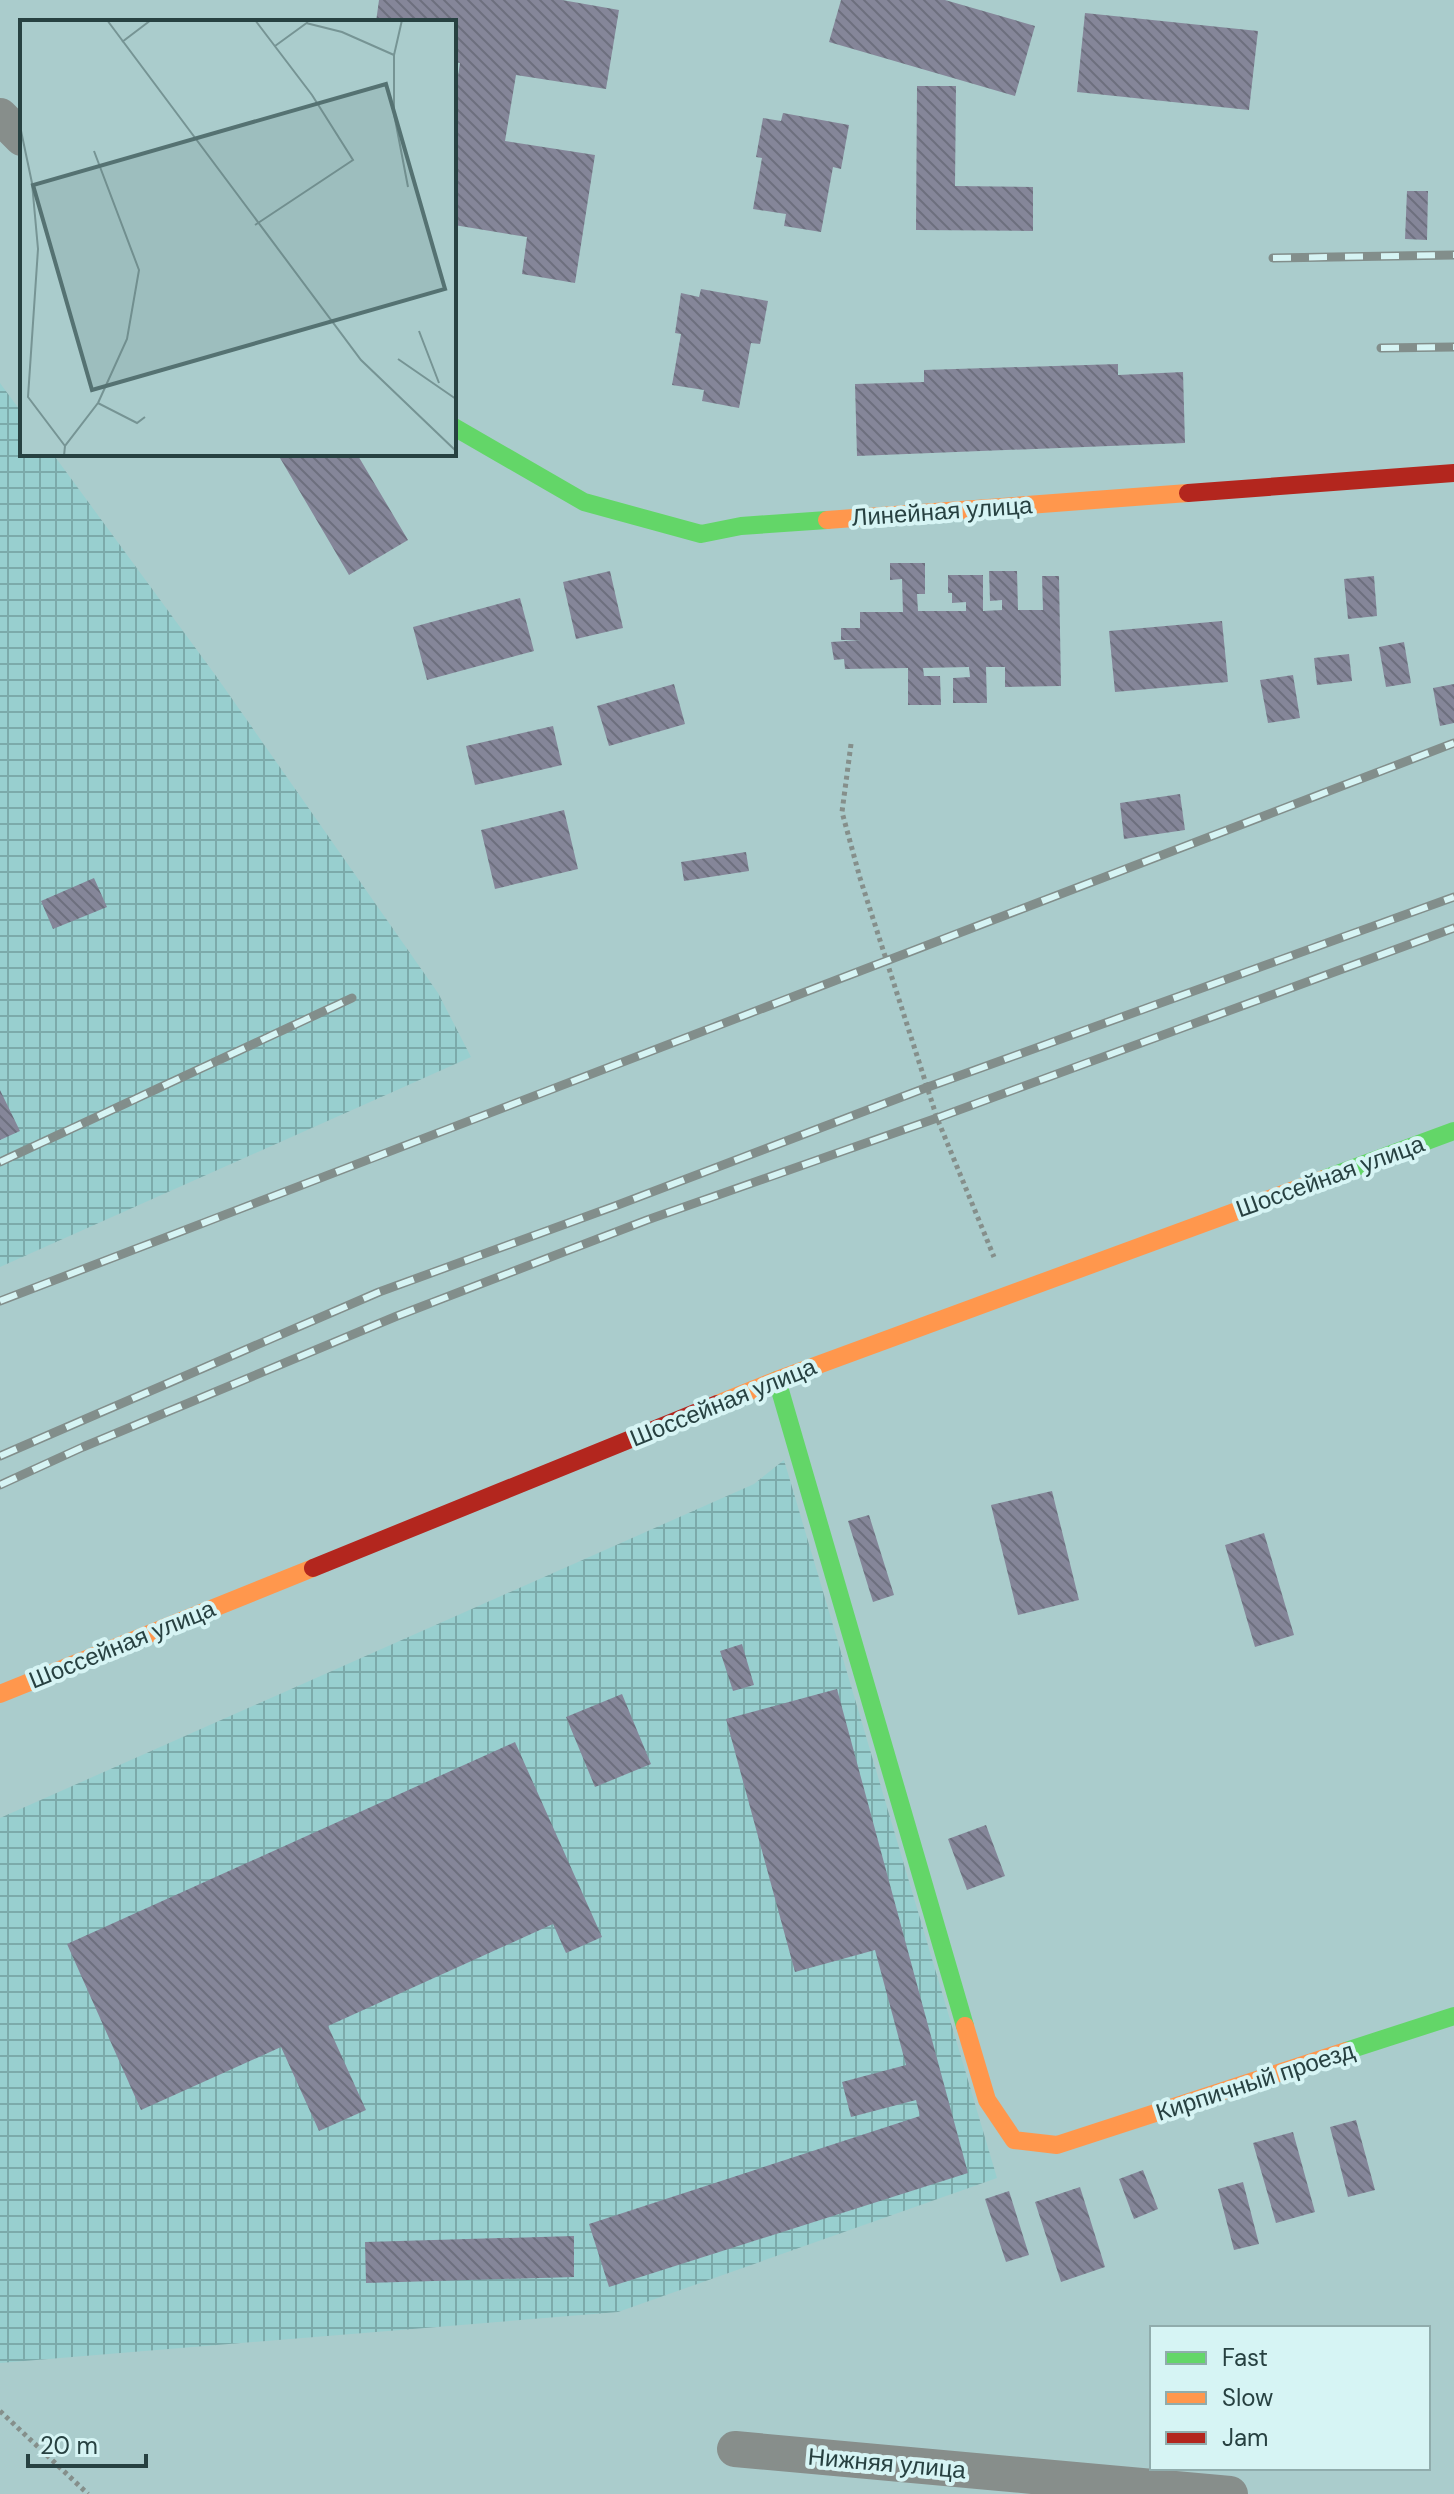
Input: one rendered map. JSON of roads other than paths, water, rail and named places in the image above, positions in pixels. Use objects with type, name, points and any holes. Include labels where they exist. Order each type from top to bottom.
[{"type":"street","points":[[0,116],[20,136]]},
{"type":"street","name":"Линейная улица","points":[[456,428],[584,502],[701,534],[741,526],[1454,473]]},
{"type":"street","name":"Шоссейная улица","points":[[0,1694],[777,1380],[1454,1131]]},
{"type":"street","name":"Кирпичный проезд","points":[[777,1380],[987,2100],[1014,2140],[1057,2145],[1454,2016]]},
{"type":"street","name":"Нижняя улица","points":[[735,2449],[1230,2494]]},
{"type":"railway","points":[[1273,258],[1454,255]]},
{"type":"railway","points":[[1381,348],[1454,347]]},
{"type":"railway","points":[[0,1301],[1454,743]]},
{"type":"railway","points":[[0,1456],[379,1292],[928,1087],[1454,897]]},
{"type":"railway","points":[[0,1485],[83,1447],[397,1316],[647,1220],[937,1118],[1454,928]]},
{"type":"railway","points":[[0,1162],[352,998]]}]
